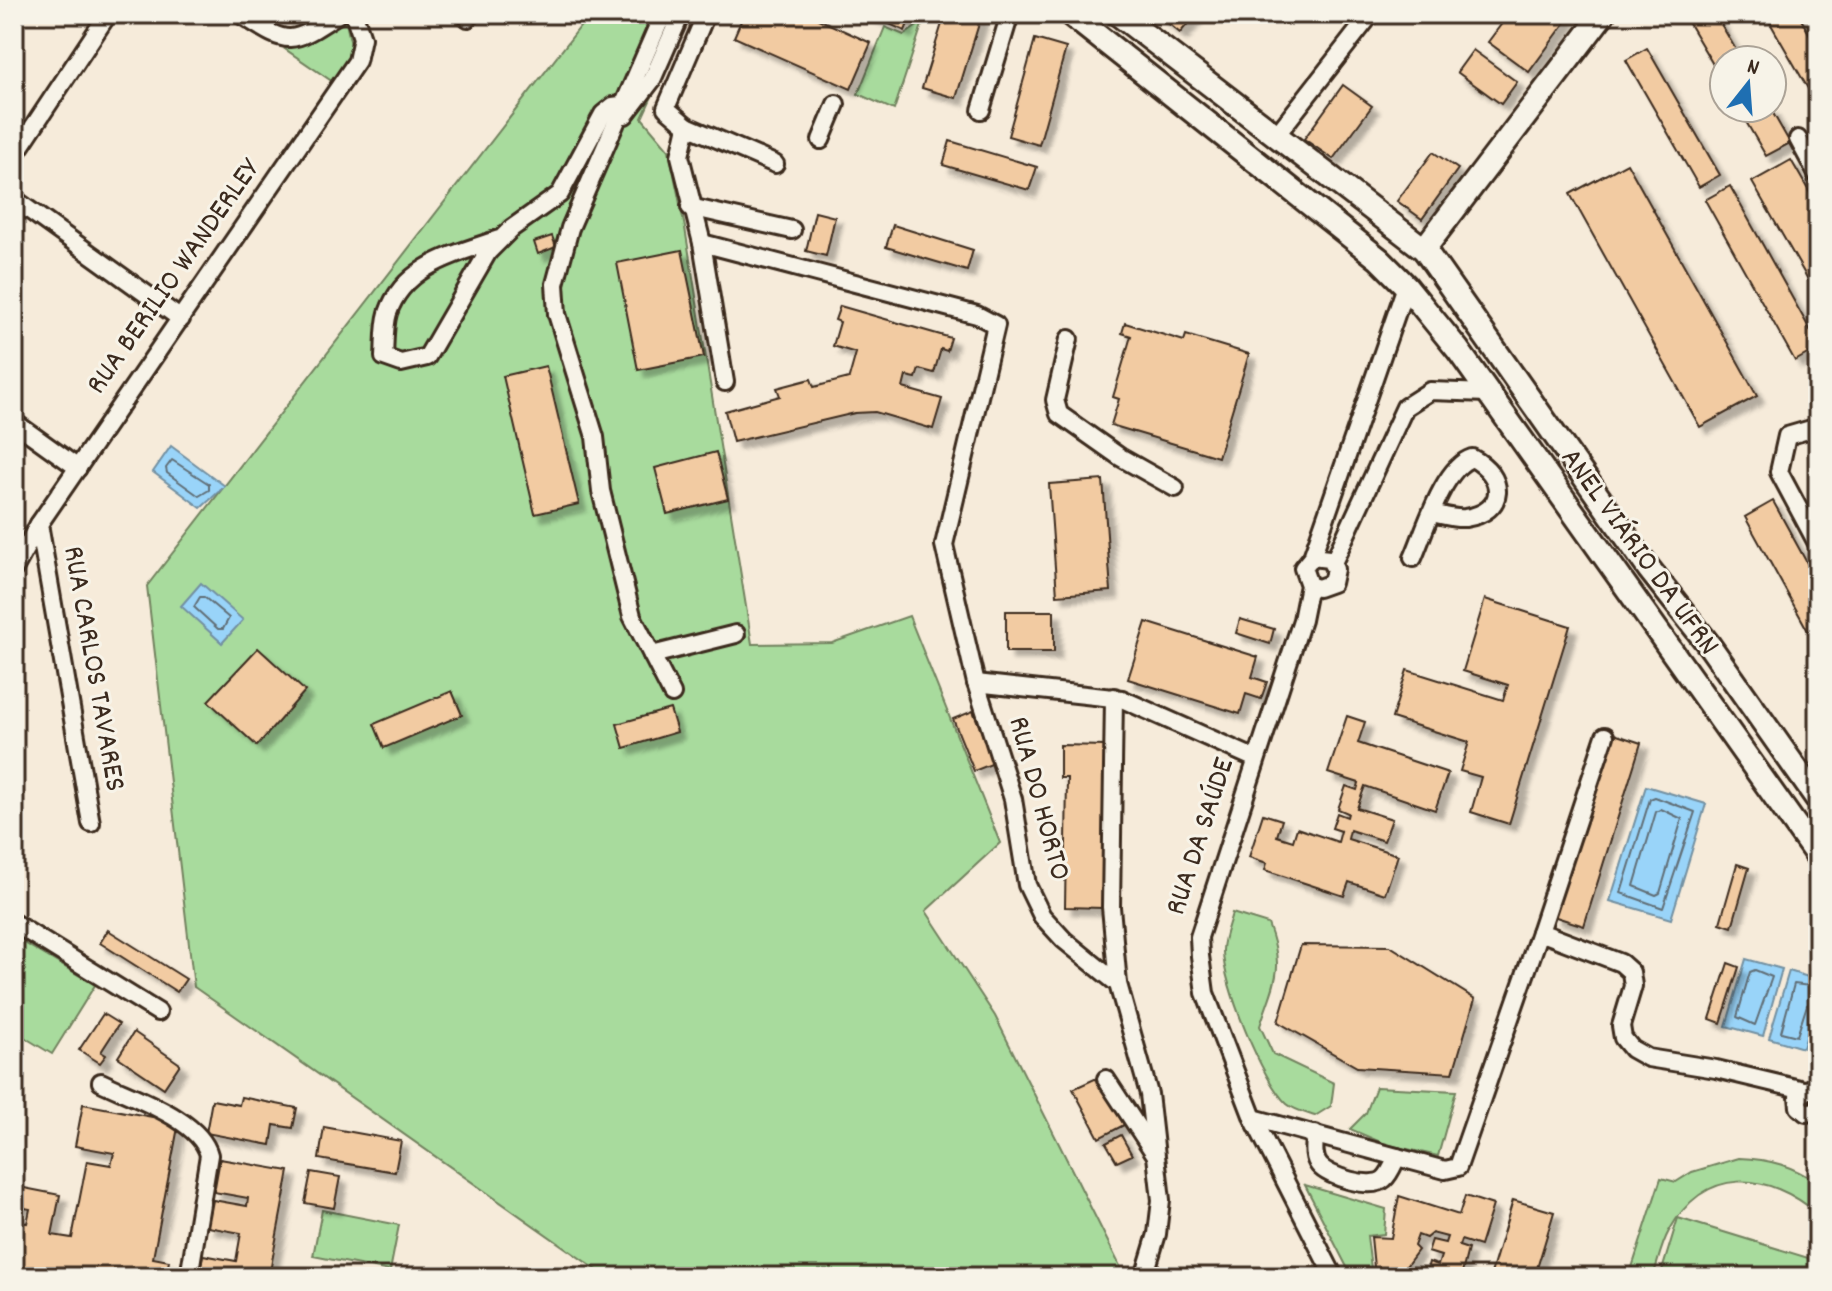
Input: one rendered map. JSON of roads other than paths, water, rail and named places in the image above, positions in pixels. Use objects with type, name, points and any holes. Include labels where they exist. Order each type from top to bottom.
[{"type":"main road","name":"ANEL VIÁRIO DA UFRN","points":[[1070,14],[1269,168],[1406,286],[1488,393],[1818,857]]},
{"type":"main road","name":"ANEL VIÁRIO DA UFRN","points":[[1118,14],[1278,133],[1424,249],[1649,569],[1727,670],[1818,800]]},
{"type":"main road","points":[[1424,249],[1603,14]]},
{"type":"street","points":[[14,156],[108,14]]},
{"type":"street","points":[[240,14],[273,35],[289,40],[301,37],[338,14]]},
{"type":"street","name":"RUA BERILIO WANDERLEY","points":[[14,569],[39,524],[357,61],[362,43],[354,14]]},
{"type":"street","points":[[663,14],[628,104],[570,228],[558,263],[554,298],[595,437],[601,491],[632,616],[672,694]]},
{"type":"street","points":[[499,239],[446,257],[414,273],[397,291],[387,315],[384,357],[401,363],[427,357],[476,270],[499,239],[560,194],[603,114],[628,104],[652,80],[681,14]]},
{"type":"street","points":[[706,14],[666,108],[687,126],[775,164]]},
{"type":"street","points":[[981,110],[1010,14]]},
{"type":"street","points":[[1278,133],[1371,14]]},
{"type":"street","points":[[821,140],[836,104]]},
{"type":"street","points":[[687,126],[680,156],[690,207],[702,243],[725,382]]},
{"type":"street","points":[[1798,139],[1818,176]]},
{"type":"street","points":[[14,199],[181,319]]},
{"type":"street","points":[[690,207],[792,230]]},
{"type":"street","points":[[702,243],[977,315],[996,325],[944,545],[976,683]]},
{"type":"street","name":"RUA DA SAÚDE","points":[[1334,1277],[1253,1118],[1205,993],[1199,937],[1302,620],[1309,585],[1303,568],[1312,557],[1406,286]]},
{"type":"street","points":[[1069,339],[1055,400],[1059,414],[1120,457],[1175,488]]},
{"type":"street","points":[[1333,563],[1405,407],[1430,391],[1488,393]]},
{"type":"street","points":[[14,422],[78,468]]},
{"type":"street","points":[[1818,427],[1787,436],[1779,472],[1818,545]]},
{"type":"street","points":[[1413,558],[1432,513]]},
{"type":"street","name":"RUA CARLOS TAVARES","points":[[39,524],[91,823]]},
{"type":"street","points":[[1309,585],[1318,588],[1332,583],[1335,569],[1333,563],[1323,556],[1312,557]]},
{"type":"street","points":[[652,655],[736,634]]},
{"type":"street","name":"RUA DO HORTO","points":[[1118,984],[1064,940],[1037,905],[1020,856],[1013,799],[976,683],[1114,697],[1148,708],[1256,759]]},
{"type":"street","points":[[1114,697],[1111,907],[1118,984],[1149,1094],[1161,1200],[1157,1234],[1144,1277]]},
{"type":"street","points":[[1253,1118],[1445,1170],[1458,1167],[1605,736]]},
{"type":"street","points":[[14,923],[158,1012]]},
{"type":"street","points":[[1540,932],[1621,963],[1631,972],[1633,986],[1621,1026],[1623,1038],[1632,1049],[1648,1058],[1702,1066],[1811,1091]]},
{"type":"street","points":[[1106,1079],[1156,1155]]},
{"type":"street","points":[[101,1082],[191,1126],[206,1142],[209,1155],[189,1277]]},
{"type":"street","points":[[1811,1091],[1798,1097],[1799,1107],[1806,1113],[1818,1110]]},
{"type":"street","points":[[1315,1134],[1314,1152],[1320,1166],[1336,1175],[1372,1184],[1384,1180],[1397,1157]]},
{"type":"water","points":[[171,446],[225,486],[201,508],[153,472]]},
{"type":"water","points":[[201,583],[243,620],[222,643],[181,606]]},
{"type":"water","points":[[1646,786],[1706,804],[1671,919],[1610,901]]},
{"type":"water","points":[[1746,959],[1782,969],[1763,1036],[1726,1026]]},
{"type":"water","points":[[1789,971],[1818,980],[1818,997],[1803,1048],[1769,1038]]}]
